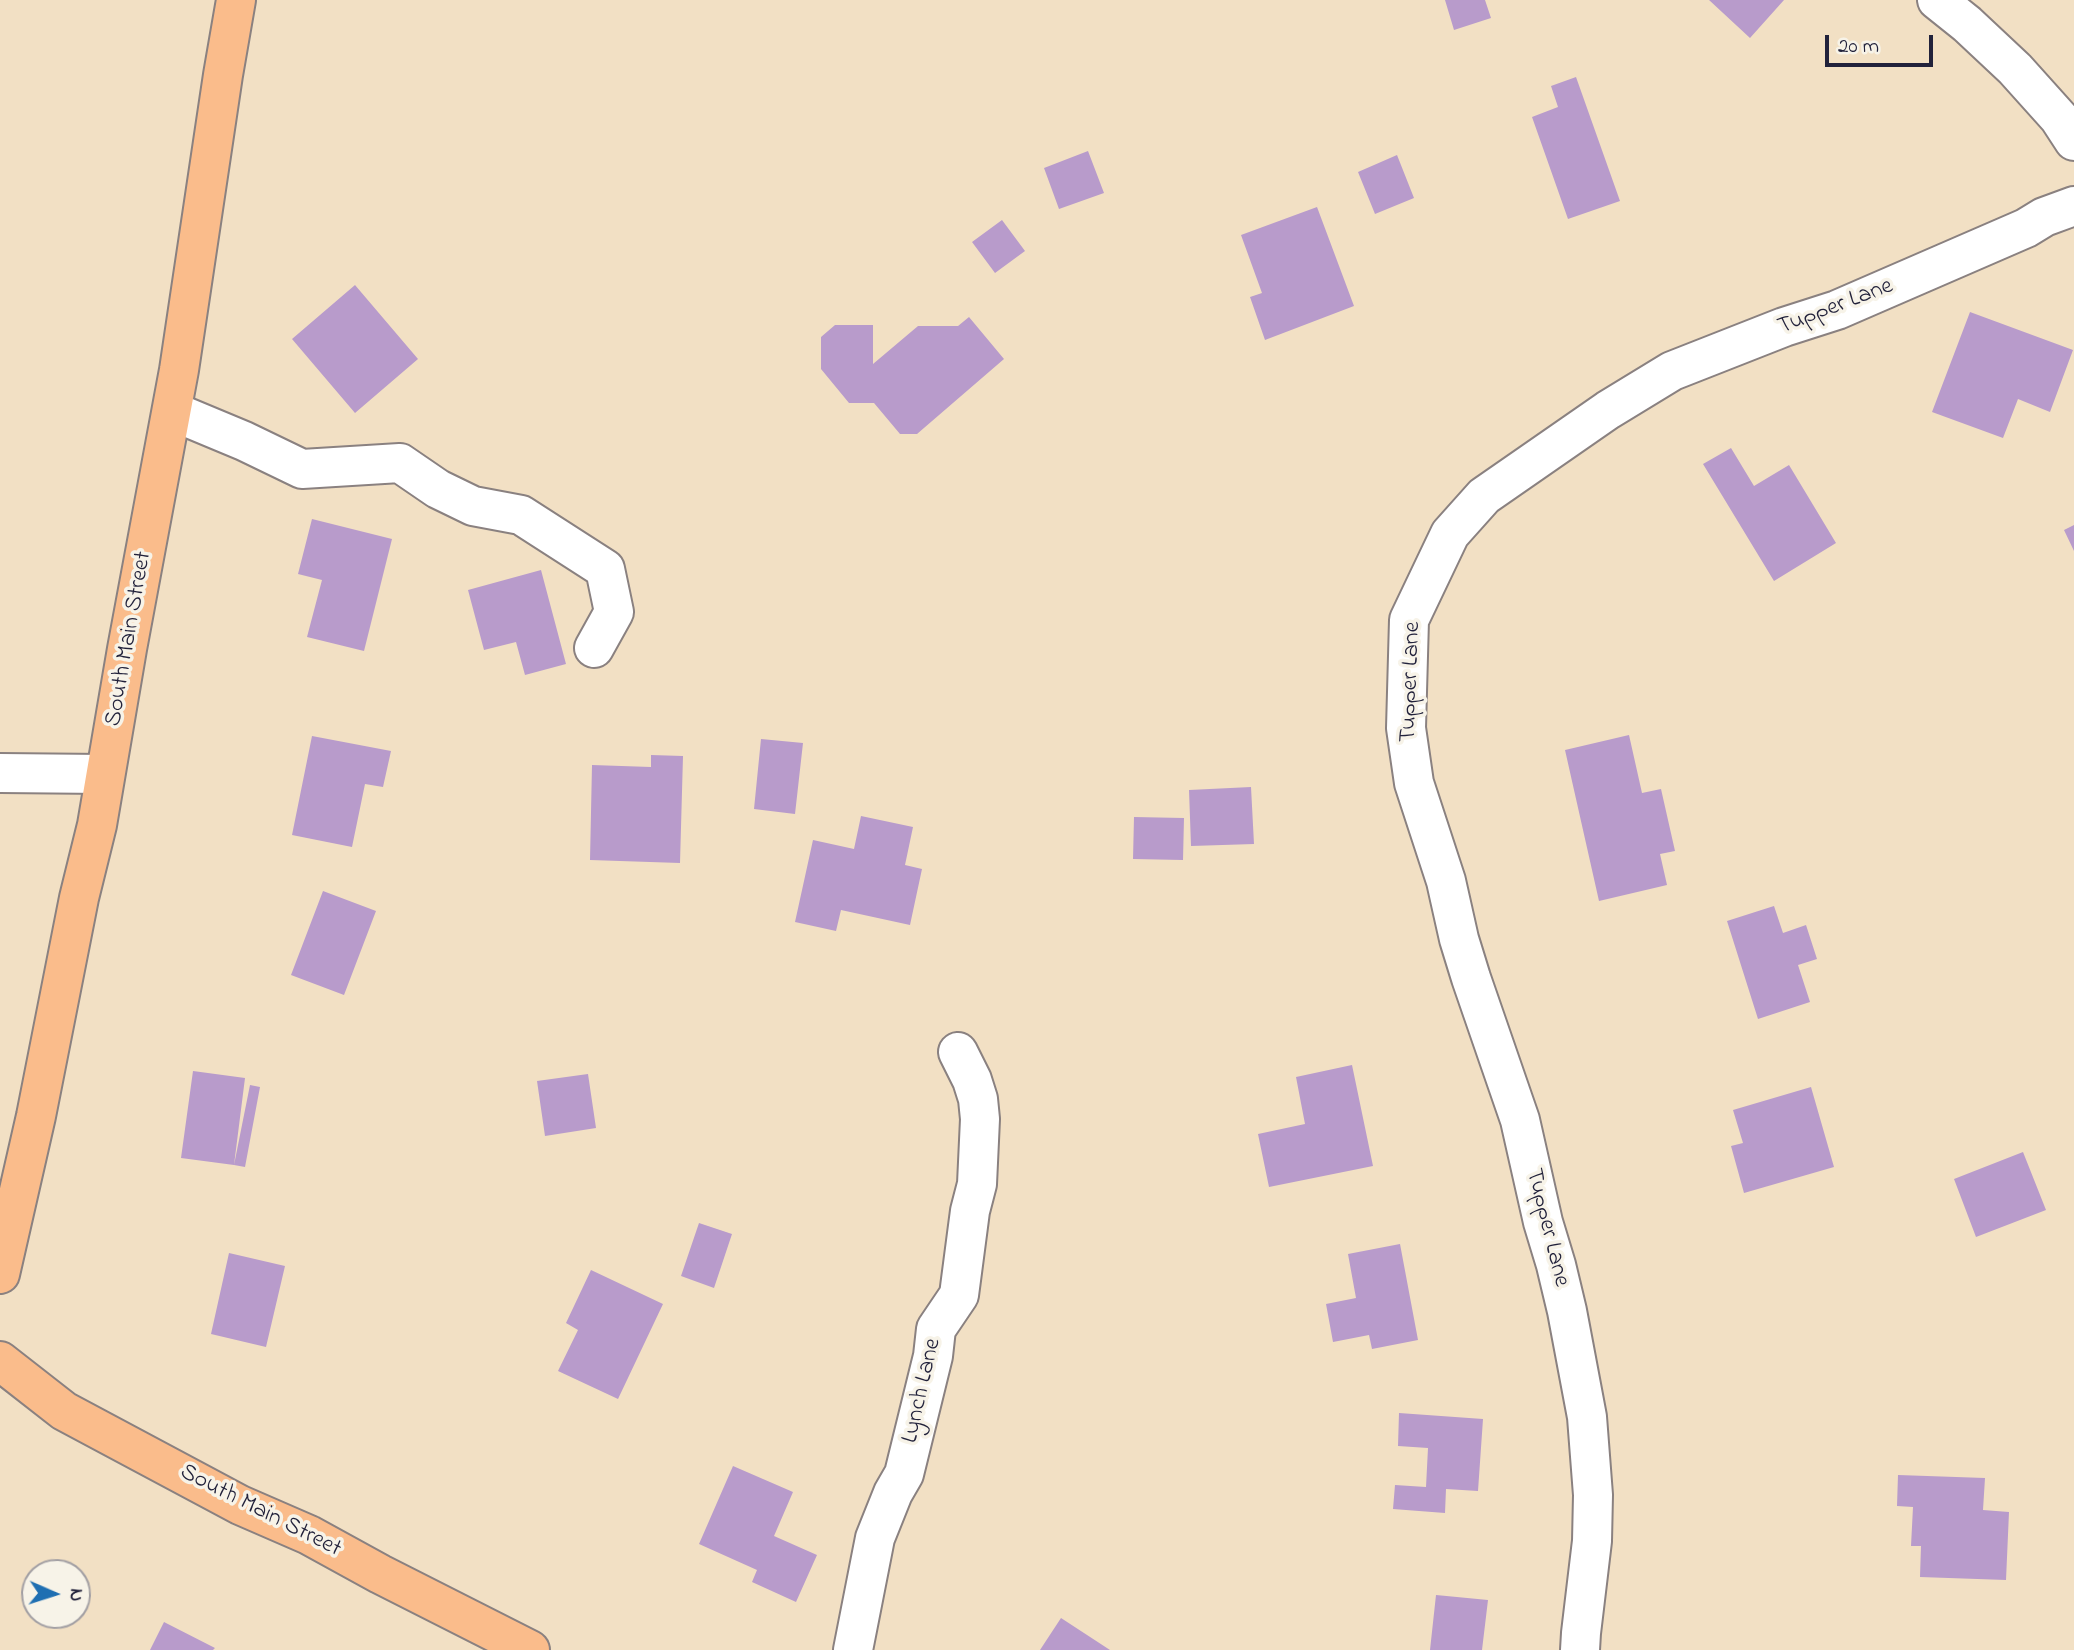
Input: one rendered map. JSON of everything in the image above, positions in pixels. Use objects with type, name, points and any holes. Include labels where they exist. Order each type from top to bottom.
[{"type":"main road","name":"South Main Street","points":[[0,1274],[36,1116],[79,898],[97,825],[172,411],[236,0]]},
{"type":"main road","name":"South Main Street","points":[[0,1361],[64,1411],[240,1505],[309,1535],[530,1650]]},
{"type":"street","points":[[1937,0],[2015,69],[2059,118],[2074,141]]},
{"type":"street","name":"Tupper Lane","points":[[1580,1650],[1592,1541],[1593,1494],[1587,1417],[1567,1311],[1520,1120],[1471,978],[1446,881],[1414,783],[1406,728],[1409,620],[1450,534],[1484,496],[1608,410],[1672,371],[1784,327],[1838,310],[2026,228],[2043,217],[2074,206]]},
{"type":"street","points":[[172,411],[302,469],[400,463],[438,489],[473,506],[522,515],[605,569],[614,612],[594,648]]},
{"type":"street","points":[[0,773],[105,774]]},
{"type":"street","name":"Lynch Lane","points":[[853,1650],[875,1538],[893,1493],[904,1474],[933,1356],[936,1329],[959,1295],[976,1184],[980,1119],[972,1080],[958,1052]]},
{"type":"building","points":[[1445,0],[1485,0],[1491,18],[1454,30]]},
{"type":"building","points":[[1709,0],[1784,0],[1750,38]]},
{"type":"building","points":[[1576,77],[1620,201],[1568,219],[1532,117],[1558,107],[1551,86]]},
{"type":"building","points":[[1088,151],[1104,193],[1059,209],[1044,168]]},
{"type":"building","points":[[1397,155],[1414,198],[1375,214],[1358,172]]},
{"type":"building","points":[[1317,207],[1354,306],[1265,340],[1250,297],[1262,293],[1241,235]]},
{"type":"building","points":[[1002,220],[1025,251],[995,273],[972,242]]},
{"type":"building","points":[[355,285],[418,359],[355,413],[292,339]]},
{"type":"building","points":[[1970,312],[2073,350],[2050,412],[2018,399],[2003,438],[1932,412]]},
{"type":"building","points":[[969,317],[1004,359],[917,434],[900,434],[874,403],[849,403],[821,369],[821,337],[835,325],[873,325],[873,364],[918,326],[958,326]]},
{"type":"building","points":[[1731,448],[1754,486],[1789,465],[1836,543],[1774,581],[1703,464]]},
{"type":"building","points":[[312,519],[392,539],[364,651],[307,637],[322,580],[298,574]]},
{"type":"building","points":[[2074,525],[2074,551],[2064,530]]},
{"type":"building","points":[[541,570],[566,664],[525,675],[516,642],[484,650],[468,590]]},
{"type":"building","points":[[1629,735],[1642,793],[1661,789],[1675,851],[1660,854],[1667,885],[1599,901],[1565,750]]},
{"type":"building","points":[[312,736],[391,751],[383,787],[365,784],[352,847],[292,835]]},
{"type":"building","points":[[761,739],[803,743],[795,814],[754,809]]},
{"type":"building","points":[[651,755],[683,756],[680,863],[590,860],[592,765],[651,767]]},
{"type":"building","points":[[1251,787],[1254,844],[1191,846],[1189,790]]},
{"type":"building","points":[[861,816],[913,827],[905,865],[922,869],[910,925],[841,910],[836,931],[795,922],[813,840],[854,849]]},
{"type":"building","points":[[1134,817],[1184,818],[1183,860],[1133,859]]},
{"type":"building","points":[[323,891],[376,911],[344,995],[291,975]]},
{"type":"building","points":[[1774,906],[1783,933],[1806,925],[1817,959],[1798,965],[1810,1002],[1758,1019],[1727,921]]},
{"type":"building","points":[[1352,1065],[1373,1166],[1269,1187],[1258,1134],[1305,1124],[1296,1077]]},
{"type":"building","points":[[193,1071],[245,1078],[234,1165],[181,1158]]},
{"type":"building","points":[[588,1074],[596,1128],[545,1136],[537,1081]]},
{"type":"building","points":[[250,1085],[260,1087],[245,1167],[234,1165]]},
{"type":"building","points":[[1811,1087],[1834,1167],[1744,1193],[1731,1146],[1743,1143],[1733,1110]]},
{"type":"building","points":[[2023,1152],[2046,1210],[1976,1237],[1954,1179]]},
{"type":"building","points":[[699,1223],[732,1234],[714,1288],[681,1276]]},
{"type":"building","points":[[1400,1244],[1418,1340],[1372,1349],[1369,1335],[1333,1342],[1326,1304],[1356,1298],[1348,1254]]},
{"type":"building","points":[[229,1253],[285,1266],[266,1347],[211,1334]]},
{"type":"building","points":[[591,1270],[663,1304],[618,1399],[558,1371],[578,1330],[566,1323]]},
{"type":"building","points":[[1399,1413],[1483,1419],[1478,1491],[1446,1489],[1445,1513],[1393,1509],[1395,1485],[1426,1487],[1428,1448],[1398,1446]]},
{"type":"building","points":[[733,1466],[793,1492],[774,1536],[817,1555],[796,1602],[752,1582],[757,1570],[699,1544]]},
{"type":"building","points":[[1898,1475],[1985,1478],[1983,1510],[2009,1512],[2006,1580],[1920,1577],[1921,1546],[1911,1546],[1913,1507],[1897,1506]]},
{"type":"building","points":[[1436,1595],[1488,1600],[1482,1650],[1430,1650]]},
{"type":"building","points":[[1061,1618],[1110,1650],[1040,1650]]},
{"type":"building","points":[[164,1622],[215,1648],[150,1650]]}]
